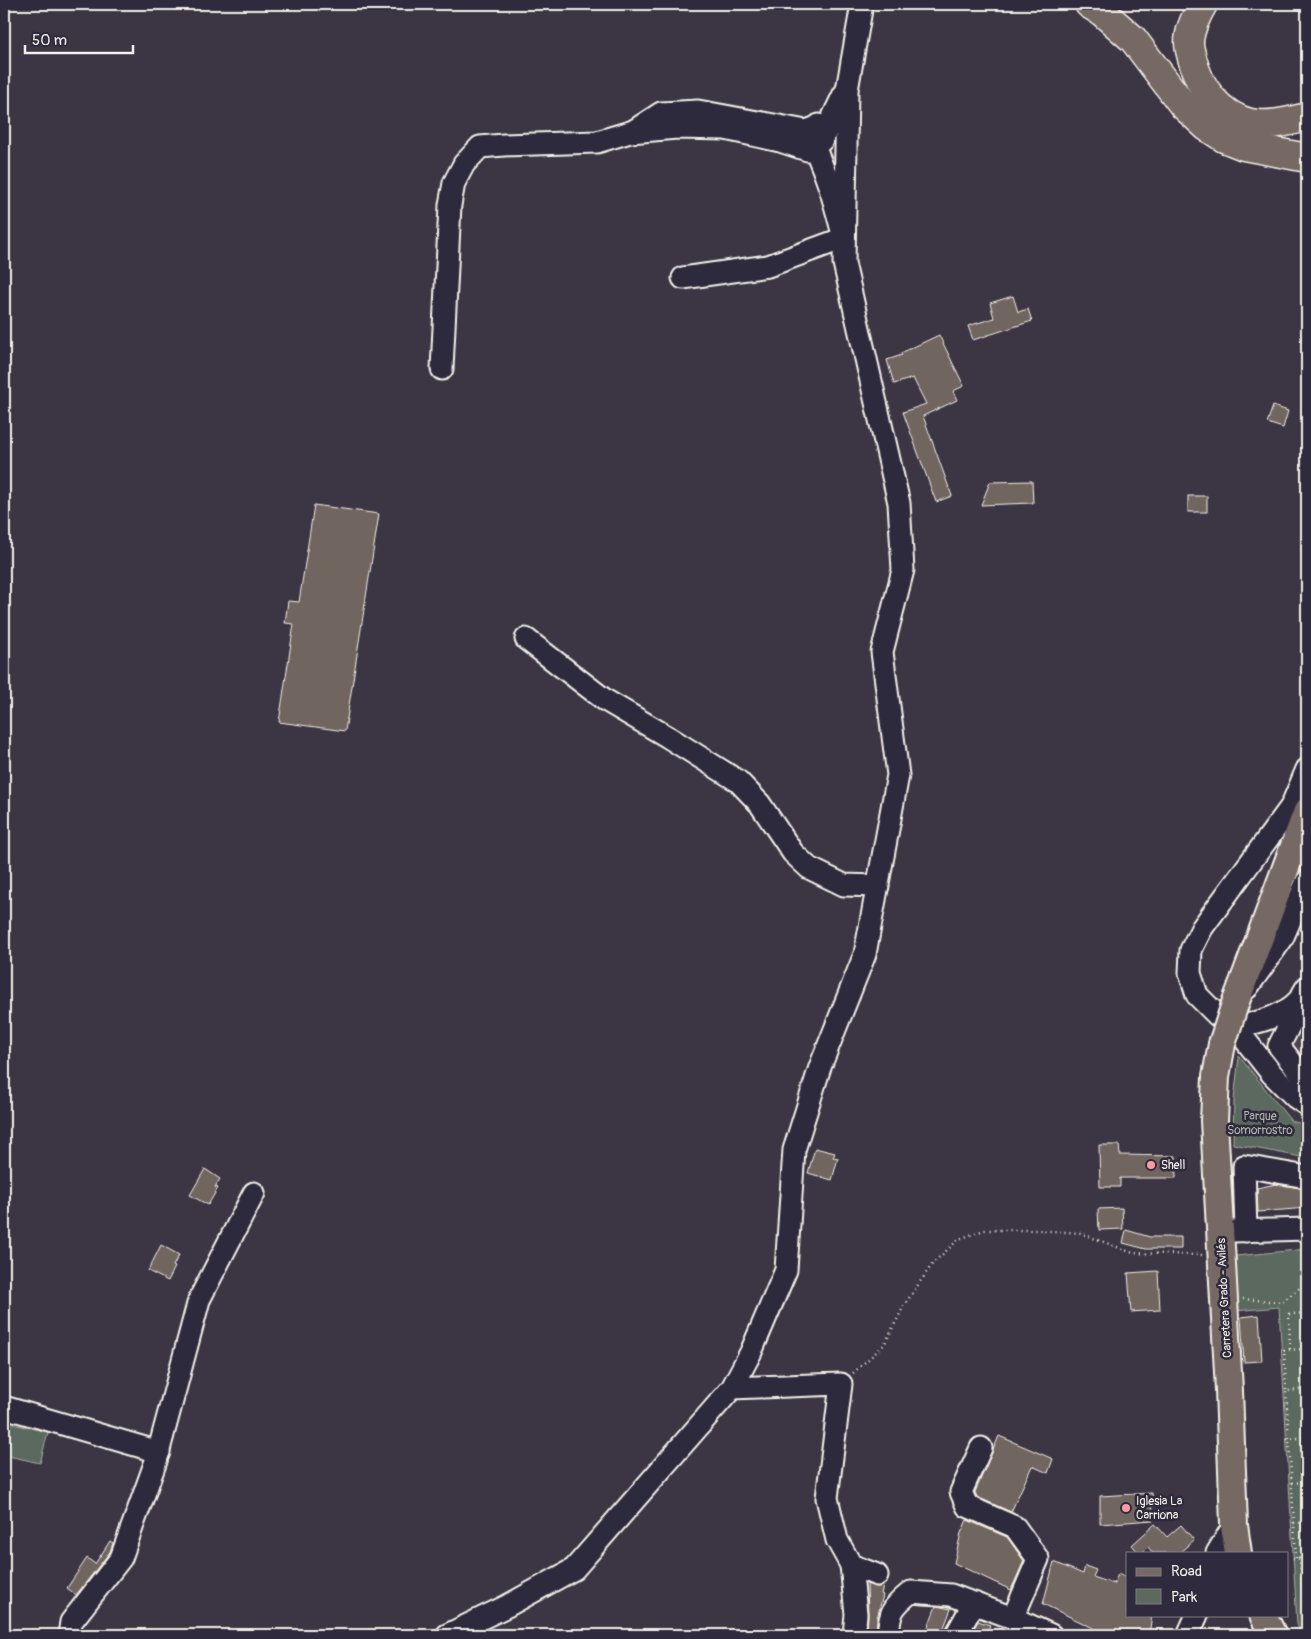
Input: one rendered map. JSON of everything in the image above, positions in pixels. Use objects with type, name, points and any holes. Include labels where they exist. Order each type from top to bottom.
[{"type":"highway","points":[[1088,4],[1102,12],[1134,39],[1183,106],[1207,127],[1224,138],[1244,146],[1307,158]]},
{"type":"highway","points":[[1203,4],[1196,17],[1189,43],[1194,67],[1201,85],[1212,99],[1222,109],[1235,117],[1251,123],[1282,122],[1307,117]]},
{"type":"main road","name":"Carretera Grado - Avilés","points":[[1238,1552],[1234,1526],[1214,1121],[1216,1076],[1231,1025],[1307,811]]},
{"type":"main road","points":[[1264,1616],[1273,1635]]},
{"type":"street","points":[[447,1635],[507,1606],[574,1569],[732,1388],[786,1270],[794,1150],[820,1067],[866,954],[898,775],[882,652],[903,570],[899,503],[844,263],[847,90],[862,4]]},
{"type":"street","points":[[810,139],[822,140],[847,90]]},
{"type":"street","points":[[442,369],[450,205],[454,183],[464,164],[480,147],[597,142],[630,132],[677,128],[724,129],[780,141],[808,150],[810,139]]},
{"type":"street","points":[[810,139],[829,181],[844,238]]},
{"type":"street","points":[[683,278],[768,266],[844,238]]},
{"type":"street","points":[[526,639],[605,700],[738,781],[760,804],[793,853],[809,868],[844,884],[878,886]]},
{"type":"street","points":[[1307,769],[1291,807],[1202,928],[1191,950],[1190,974],[1197,995],[1217,1015],[1231,1025],[1272,1074],[1295,1097],[1307,1105]]},
{"type":"street","points":[[1263,847],[1272,841],[1282,841],[1293,850]]},
{"type":"street","points":[[1231,1025],[1282,939],[1307,881]]},
{"type":"street","points":[[1231,1025],[1258,1023],[1274,1016],[1298,1002],[1307,987]]},
{"type":"street","points":[[1307,1007],[1291,1022],[1279,1046],[1307,1082]]},
{"type":"street","points":[[1264,1065],[1262,1049],[1264,1037],[1274,1016]]},
{"type":"street","points":[[1246,1231],[1244,1166],[1307,1177]]},
{"type":"street","points":[[69,1635],[72,1622],[121,1558],[159,1452],[199,1300],[254,1193]]},
{"type":"street","points":[[1221,1244],[1246,1231],[1307,1229]]},
{"type":"street","points":[[732,1388],[841,1384],[827,1498],[837,1540],[851,1564],[856,1614],[854,1635]]},
{"type":"street","points":[[4,1407],[159,1452]]},
{"type":"street","points":[[981,1448],[961,1492],[967,1506],[1015,1527],[1038,1560],[1013,1618]]},
{"type":"street","points":[[1218,1552],[1234,1526]]},
{"type":"street","points":[[851,1564],[877,1575]]},
{"type":"street","points":[[888,1635],[890,1618],[895,1605],[911,1592],[951,1595],[1013,1618],[1051,1635]]},
{"type":"street","points":[[956,1635],[974,1603]]},
{"type":"street","points":[[1187,1635],[1190,1616]]},
{"type":"street","points":[[1187,1635],[1196,1616]]},
{"type":"path","points":[[841,1384],[884,1346],[905,1304],[933,1263],[958,1239],[984,1230],[1036,1230],[1080,1233],[1133,1253],[1221,1244]]},
{"type":"path","points":[[1224,1298],[1282,1302],[1307,1282]]},
{"type":"path","points":[[1290,1349],[1289,1314],[1307,1313]]},
{"type":"path","points":[[1307,1349],[1284,1350],[1296,1558],[1305,1607],[1304,1619],[1307,1627]]},
{"type":"path","points":[[1286,1390],[1307,1389]]},
{"type":"path","points":[[1288,1439],[1307,1438]]},
{"type":"path","points":[[1292,1483],[1307,1482]]},
{"type":"path","points":[[1294,1523],[1307,1522]]},
{"type":"path","points":[[1296,1558],[1307,1558]]},
{"type":"shaded area","points":[[1307,946],[1307,1073],[1284,1059]]},
{"type":"green space","name":"Parque Somorrostro","points":[[1239,1056],[1291,1121],[1307,1125],[1307,1158],[1233,1144],[1234,1100]]},
{"type":"green space","points":[[1307,1249],[1307,1635],[1301,1635],[1297,1624],[1279,1307],[1235,1311],[1236,1256]]},
{"type":"green space","points":[[4,1422],[48,1432],[40,1463],[4,1455]]},
{"type":"building","points":[[1013,296],[1018,312],[1028,309],[1032,321],[973,340],[968,326],[994,318],[990,303]]},
{"type":"building","points":[[939,335],[964,386],[953,391],[957,400],[923,416],[952,496],[936,502],[903,412],[926,404],[913,378],[894,384],[887,360],[902,355],[901,353]]},
{"type":"building","points":[[1273,406],[1288,411],[1283,428],[1267,423]]},
{"type":"building","points":[[1032,481],[1033,503],[981,505],[990,482]]},
{"type":"building","points":[[1188,496],[1207,496],[1207,512],[1188,512]]},
{"type":"building","points":[[314,505],[379,514],[345,731],[279,722],[294,624],[285,623],[288,601],[299,602]]},
{"type":"building","points":[[1099,1145],[1119,1145],[1120,1155],[1176,1156],[1176,1178],[1120,1178],[1120,1187],[1100,1187]]},
{"type":"building","points":[[815,1148],[835,1153],[833,1157],[838,1158],[832,1180],[808,1173]]},
{"type":"building","points":[[205,1169],[220,1179],[215,1187],[218,1188],[208,1205],[190,1195]]},
{"type":"building","points":[[1276,1184],[1305,1189],[1307,1208],[1258,1212],[1257,1188]]},
{"type":"building","points":[[1122,1208],[1123,1229],[1099,1230],[1098,1209]]},
{"type":"building","points":[[1126,1230],[1150,1237],[1181,1237],[1181,1249],[1146,1249],[1123,1243]]},
{"type":"building","points":[[161,1245],[179,1255],[168,1281],[148,1271]]},
{"type":"building","points":[[1158,1271],[1160,1310],[1131,1312],[1128,1273]]},
{"type":"building","points":[[1259,1315],[1262,1361],[1244,1362],[1241,1317]]},
{"type":"building","points":[[999,1436],[1053,1459],[1048,1473],[1032,1466],[1011,1512],[977,1497],[975,1492]]},
{"type":"building","name":"Iglesia La Carriona","points":[[1152,1493],[1153,1520],[1100,1524],[1100,1496]]},
{"type":"building","points":[[967,1520],[1007,1537],[1024,1561],[1011,1590],[954,1563],[961,1533]]},
{"type":"building","points":[[1155,1524],[1167,1537],[1181,1525],[1194,1540],[1180,1552],[1152,1552],[1148,1547],[1143,1552],[1138,1552],[1132,1545]]},
{"type":"building","points":[[110,1541],[113,1543],[110,1552],[76,1595],[67,1588],[87,1558],[95,1564]]},
{"type":"building","points":[[1054,1562],[1083,1574],[1085,1566],[1096,1570],[1093,1577],[1114,1584],[1118,1574],[1126,1578],[1126,1616],[1152,1616],[1149,1635],[1108,1635],[1043,1604]]},
{"type":"building","points":[[867,1584],[878,1587],[883,1586],[876,1635],[867,1635]]},
{"type":"building","points":[[936,1606],[951,1609],[941,1635],[925,1635]]},
{"type":"building","points":[[978,1621],[990,1625],[986,1635],[970,1635]]},
{"type":"place","name":"Shell","points":[[1151,1165]]},
{"type":"place","name":"Iglesia La Carriona","points":[[1126,1508]]}]
